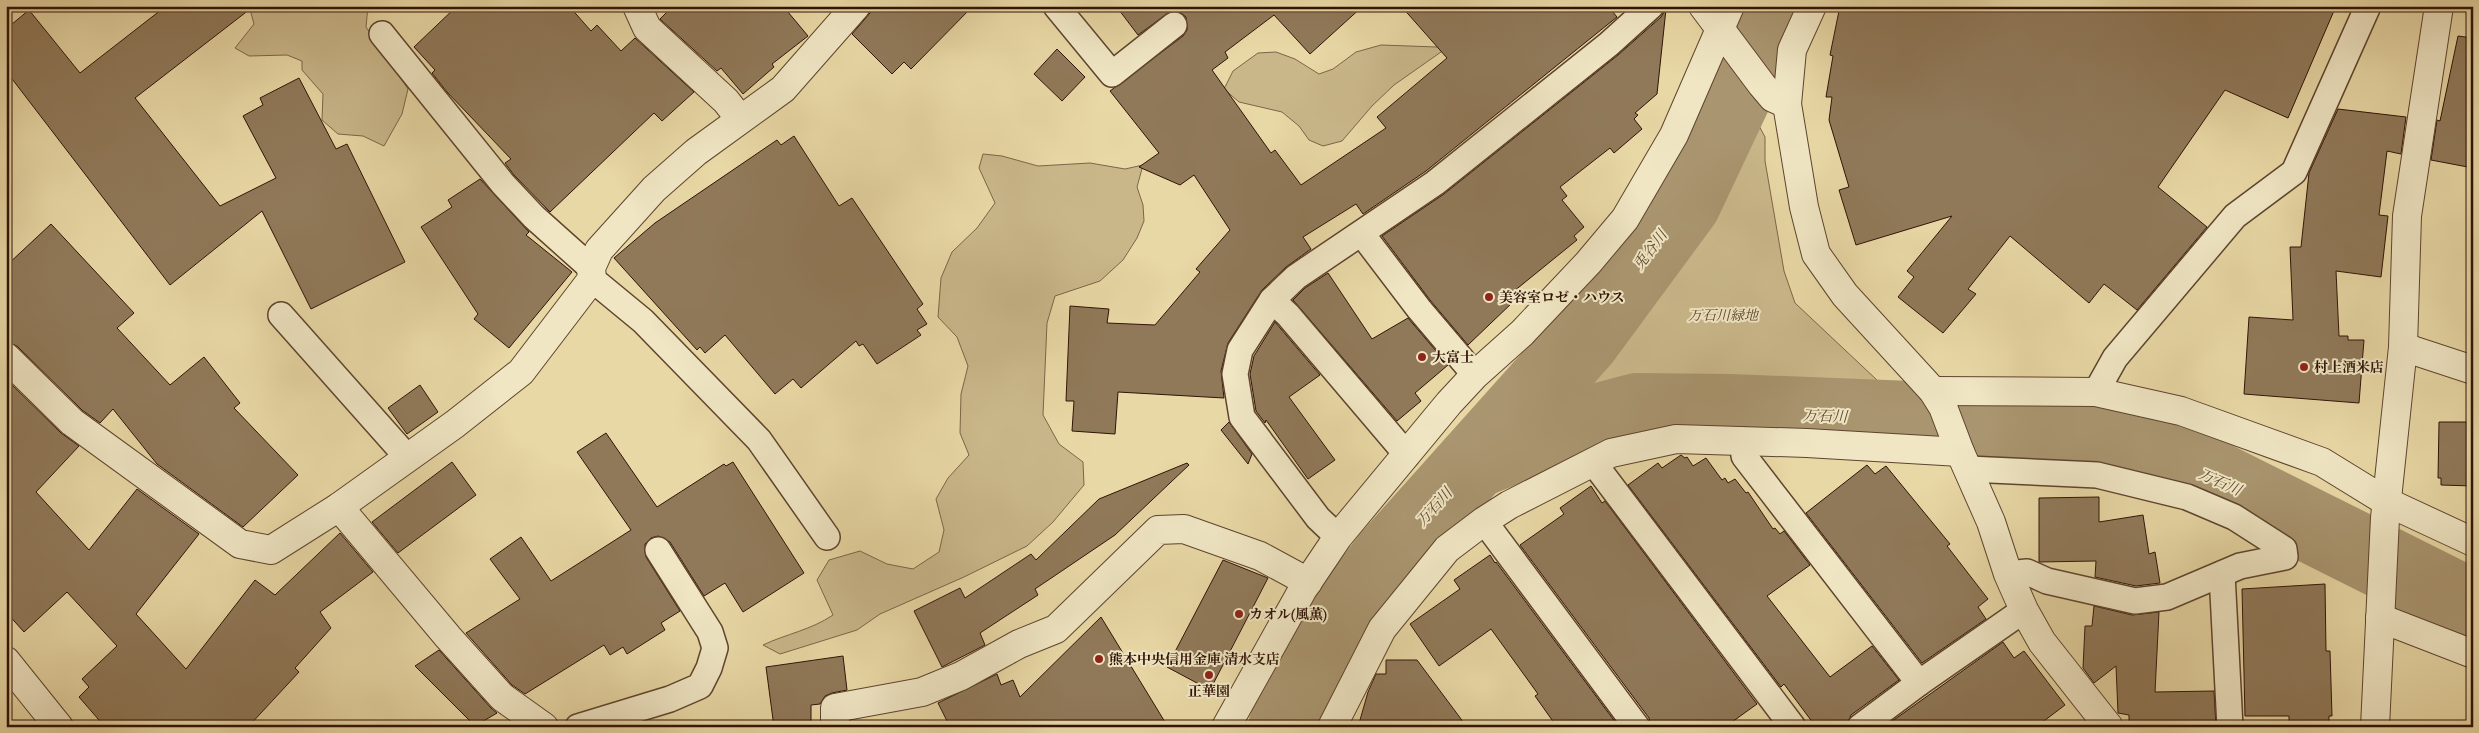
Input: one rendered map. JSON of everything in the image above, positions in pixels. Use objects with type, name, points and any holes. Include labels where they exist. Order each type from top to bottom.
[{"type":"street","points":[[637,6],[647,28],[726,101],[740,119]]},
{"type":"street","points":[[6,357],[72,422],[240,544],[271,550],[338,507],[408,458],[521,372],[592,273],[599,250],[654,189],[696,152],[783,89],[856,6]]},
{"type":"street","points":[[1703,6],[1724,18],[1736,51],[1773,98],[1787,104]]},
{"type":"street","points":[[1812,6],[1792,50],[1787,104],[1804,207],[1816,254],[1845,295],[1938,399],[1991,522],[2008,574],[2024,610],[2042,642],[2109,727]]},
{"type":"street","points":[[2375,727],[2386,510],[2403,346],[2407,216],[2436,7]]},
{"type":"street","points":[[1226,727],[1308,582],[1338,537],[1449,403],[1475,375],[1522,333],[1588,263],[1625,219],[1674,135],[1724,18]]},
{"type":"street","points":[[2403,346],[2473,370]]},
{"type":"street","points":[[1938,399],[2096,392],[2181,411],[2322,462],[2386,510],[2473,542]]},
{"type":"street","points":[[1332,727],[1382,630],[1447,549],[1484,521],[1611,453],[1676,439],[1743,440],[1961,453]]},
{"type":"street","points":[[338,507],[448,637],[502,697],[544,727]]},
{"type":"street","points":[[835,727],[835,708],[922,692],[961,676],[1020,644],[1056,629],[1158,530],[1184,529],[1260,556],[1308,582]]},
{"type":"street","points":[[2380,618],[2473,654]]},
{"type":"street","points":[[6,661],[59,727]]},
{"type":"lane","points":[[1056,6],[1112,74],[1174,25]]},
{"type":"lane","points":[[1338,537],[1318,518],[1242,417],[1235,374],[1240,350],[1272,300],[1296,277],[1435,183],[1602,50],[1652,6]]},
{"type":"lane","points":[[2096,392],[2115,358],[2235,216],[2294,172],[2368,6]]},
{"type":"lane","points":[[382,34],[504,184],[534,217],[643,321],[759,440],[827,538]]},
{"type":"lane","points":[[1362,234],[1419,309],[1475,375]]},
{"type":"lane","points":[[1272,300],[1288,315],[1407,455]]},
{"type":"lane","points":[[280,316],[408,458]]},
{"type":"lane","points":[[1743,440],[1744,456],[1919,683]]},
{"type":"lane","points":[[1961,453],[2097,474],[2187,497],[2234,518],[2284,549],[2285,557],[2240,566],[2167,597],[2135,601],[2047,581],[2027,572],[2008,574]]},
{"type":"lane","points":[[1593,462],[1793,727]]},
{"type":"lane","points":[[1484,521],[1637,727]]},
{"type":"lane","points":[[578,727],[670,699],[700,686],[709,668],[715,648],[710,632],[658,550]]},
{"type":"lane","points":[[2222,574],[2230,727]]},
{"type":"lane","points":[[1860,727],[1919,683],[2024,610]]},
{"type":"green space","points":[[249,6],[368,6],[366,27],[408,89],[402,114],[384,146],[363,136],[338,134],[322,120],[323,94],[302,70],[302,61],[287,55],[249,56],[235,48],[254,24]]},
{"type":"green space","points":[[1493,6],[1441,52],[1394,85],[1372,106],[1342,141],[1323,146],[1309,140],[1299,126],[1282,112],[1239,102],[1224,89],[1233,71],[1258,53],[1276,52],[1295,59],[1319,74],[1333,69],[1356,52],[1381,45],[1437,47]]},
{"type":"green space","name":"万石川緑地","points":[[1757,122],[1765,137],[1765,161],[1784,271],[1795,303],[1878,381],[1879,398],[1759,390],[1669,388],[1639,390],[1601,397],[1541,418],[1536,413],[1666,271],[1698,232],[1748,127]]},
{"type":"green space","points":[[983,154],[1002,156],[1038,166],[1090,163],[1125,169],[1143,165],[1137,187],[1143,205],[1144,221],[1137,238],[1123,260],[1100,281],[1055,296],[1047,323],[1043,415],[1059,444],[1083,462],[1084,485],[1053,522],[1027,546],[964,577],[880,614],[857,630],[780,654],[763,645],[807,628],[833,615],[817,580],[829,560],[860,551],[887,564],[913,569],[939,552],[944,530],[936,499],[948,478],[969,455],[960,433],[961,394],[968,366],[957,337],[938,317],[941,278],[952,252],[977,228],[995,203],[979,168]]},
{"type":"building","points":[[166,6],[254,6],[135,98],[220,206],[276,178],[243,116],[263,105],[260,98],[299,78],[336,149],[347,144],[405,262],[311,309],[262,211],[170,285],[6,71],[6,29],[29,10],[80,73]]},
{"type":"building","points":[[457,6],[569,6],[591,31],[597,25],[621,51],[635,38],[694,92],[662,121],[654,113],[550,212],[514,175],[505,163],[511,159],[447,92],[432,73],[435,70],[414,47]]},
{"type":"building","points":[[673,6],[783,6],[808,36],[772,64],[774,67],[743,94],[721,68],[717,71],[660,19]]},
{"type":"building","points":[[876,6],[973,6],[911,69],[904,62],[892,74],[852,34]]},
{"type":"building","points":[[1116,6],[1363,6],[1310,54],[1274,15],[1225,52],[1228,58],[1212,70],[1271,153],[1275,150],[1301,185],[1386,128],[1377,117],[1447,58],[1401,6],[1608,6],[1617,17],[1426,171],[1363,214],[1356,204],[1303,237],[1311,249],[1286,267],[1262,290],[1228,343],[1221,371],[1224,398],[1118,392],[1115,434],[1072,431],[1074,401],[1066,401],[1070,306],[1109,309],[1107,323],[1155,325],[1200,272],[1196,269],[1230,230],[1194,175],[1180,185],[1139,167],[1159,153],[1110,91],[1183,36],[1187,30],[1186,17],[1180,12],[1171,11],[1138,35]]},
{"type":"building","points":[[1840,6],[2336,6],[2288,118],[2225,90],[2158,187],[2207,227],[2137,310],[2104,284],[2089,303],[2010,236],[1968,289],[1976,294],[1943,333],[1898,297],[1914,277],[1907,271],[1952,216],[1856,245],[1839,190],[1849,187],[1829,120],[1832,97],[1826,97],[1833,56],[1830,55]]},
{"type":"building","points":[[1666,9],[1657,94],[1635,113],[1638,115],[1634,119],[1642,129],[1614,153],[1610,148],[1560,187],[1567,196],[1562,200],[1584,227],[1574,236],[1577,240],[1508,296],[1513,302],[1468,345],[1430,300],[1382,236],[1444,194],[1618,55],[1661,17]]},
{"type":"building","points":[[2458,36],[2473,38],[2473,168],[2431,160],[2437,120],[2440,121]]},
{"type":"building","points":[[1057,49],[1085,77],[1062,101],[1034,74]]},
{"type":"building","points":[[2338,109],[2406,117],[2401,154],[2387,151],[2379,215],[2388,216],[2381,277],[2336,271],[2339,336],[2348,336],[2348,340],[2364,340],[2359,403],[2244,394],[2249,317],[2293,320],[2290,247],[2301,247],[2309,173]]},
{"type":"building","points":[[794,136],[839,206],[852,198],[923,304],[917,309],[927,324],[917,330],[921,335],[877,364],[863,344],[859,346],[856,341],[801,388],[793,379],[775,394],[725,335],[705,353],[700,347],[697,350],[614,258],[655,223],[777,140],[781,145]]},
{"type":"building","points":[[480,179],[529,232],[526,235],[572,272],[509,348],[474,319],[478,314],[421,227],[452,207],[448,200]]},
{"type":"building","points":[[51,224],[134,313],[117,328],[170,385],[204,357],[240,403],[234,408],[298,475],[243,527],[157,464],[113,409],[100,423],[82,410],[17,346],[6,342],[6,266]]},
{"type":"building","points":[[1328,273],[1372,339],[1408,318],[1448,365],[1415,393],[1421,401],[1397,421],[1293,300],[1305,288]]},
{"type":"building","points":[[1275,322],[1320,375],[1289,397],[1335,460],[1308,479],[1266,420],[1265,423],[1256,411],[1250,374],[1254,356]]},
{"type":"building","points":[[6,379],[61,433],[79,446],[36,492],[89,550],[137,489],[199,534],[136,614],[186,669],[255,580],[275,595],[340,533],[373,572],[320,612],[331,628],[295,668],[299,672],[248,727],[105,727],[79,697],[89,687],[82,679],[117,646],[67,592],[24,632],[6,612]]},
{"type":"building","points":[[420,385],[438,412],[407,434],[388,408]]},
{"type":"building","points":[[1229,422],[1252,454],[1248,464],[1221,430]]},
{"type":"building","points":[[2439,422],[2473,422],[2473,486],[2441,485],[2441,478],[2438,478]]},
{"type":"building","points":[[606,433],[657,507],[724,464],[726,466],[733,462],[804,573],[743,612],[725,583],[704,596],[670,542],[658,536],[651,538],[645,544],[646,557],[680,611],[661,623],[665,630],[627,654],[623,647],[610,655],[604,645],[525,694],[512,685],[466,633],[520,599],[490,559],[521,537],[551,581],[631,530],[577,452]]},
{"type":"building","points":[[1681,455],[1685,458],[1687,457],[1693,466],[1706,458],[1722,480],[1725,478],[1728,483],[1735,479],[1746,493],[1748,492],[1773,529],[1775,528],[1780,534],[1784,531],[1810,565],[1767,596],[1830,677],[1872,646],[1899,680],[1851,715],[1846,727],[1816,727],[1784,684],[1781,687],[1628,485],[1658,463],[1662,468]]},
{"type":"building","points":[[452,462],[476,495],[398,553],[372,522]]},
{"type":"building","points":[[1187,463],[1189,465],[1115,535],[1035,589],[1038,595],[980,633],[985,645],[942,667],[914,611],[960,588],[965,598],[1031,554],[1036,560],[1099,499]]},
{"type":"building","points":[[1867,465],[1875,474],[1886,466],[1950,544],[1947,546],[1988,599],[1978,607],[1986,619],[1922,663],[1806,513]]},
{"type":"building","points":[[1591,486],[1602,503],[1605,501],[1757,704],[1725,727],[1651,727],[1649,718],[1520,545],[1564,514],[1560,508]]},
{"type":"building","points":[[2099,497],[2099,522],[2143,515],[2149,554],[2155,552],[2160,583],[2136,586],[2095,577],[2096,561],[2039,562],[2039,498]]},
{"type":"building","points":[[1490,555],[1619,727],[1557,727],[1535,696],[1538,694],[1491,629],[1439,666],[1410,624],[1460,589],[1454,580]]},
{"type":"building","points":[[1223,560],[1268,578],[1210,690],[1167,667]]},
{"type":"building","points":[[2325,584],[2326,651],[2330,651],[2332,716],[2329,716],[2329,727],[2289,727],[2289,716],[2245,716],[2242,589]]},
{"type":"building","points":[[2094,606],[2132,615],[2159,612],[2155,692],[2214,691],[2216,727],[2129,726],[2129,715],[2118,713],[2116,666],[2094,683],[2083,668],[2085,626],[2092,626]]},
{"type":"building","points":[[1101,617],[1168,727],[950,727],[938,703],[997,674],[1001,685],[1013,680],[1020,697]]},
{"type":"building","points":[[2003,642],[2014,658],[2024,651],[2065,705],[2036,727],[1884,727]]},
{"type":"building","points":[[439,650],[497,713],[475,726],[415,666]]},
{"type":"building","points":[[843,656],[847,690],[832,693],[825,696],[820,704],[811,705],[811,727],[774,727],[766,667]]},
{"type":"building","points":[[1386,660],[1417,660],[1467,727],[1358,727],[1368,692],[1376,674],[1386,674]]},
{"type":"waterway","name":"兎谷川","points":[[1285,727],[1332,632],[1388,558],[1583,340],[1684,203],[1777,6]]},
{"type":"waterway","name":"万石川","points":[[1474,462],[1539,436],[1637,410],[1731,411],[2013,422],[2101,437],[2217,479],[2473,607]]},
{"type":"place","name":"美容室ロゼ・ハウス","points":[[1489,297]]},
{"type":"place","name":"大富士","points":[[1422,357]]},
{"type":"place","name":"村上酒米店","points":[[2304,367]]},
{"type":"place","name":"カオル(風薫)","points":[[1239,614]]},
{"type":"place","name":"熊本中央信用金庫 清水支店","points":[[1099,659]]},
{"type":"place","name":"正華園","points":[[1209,675]]}]
